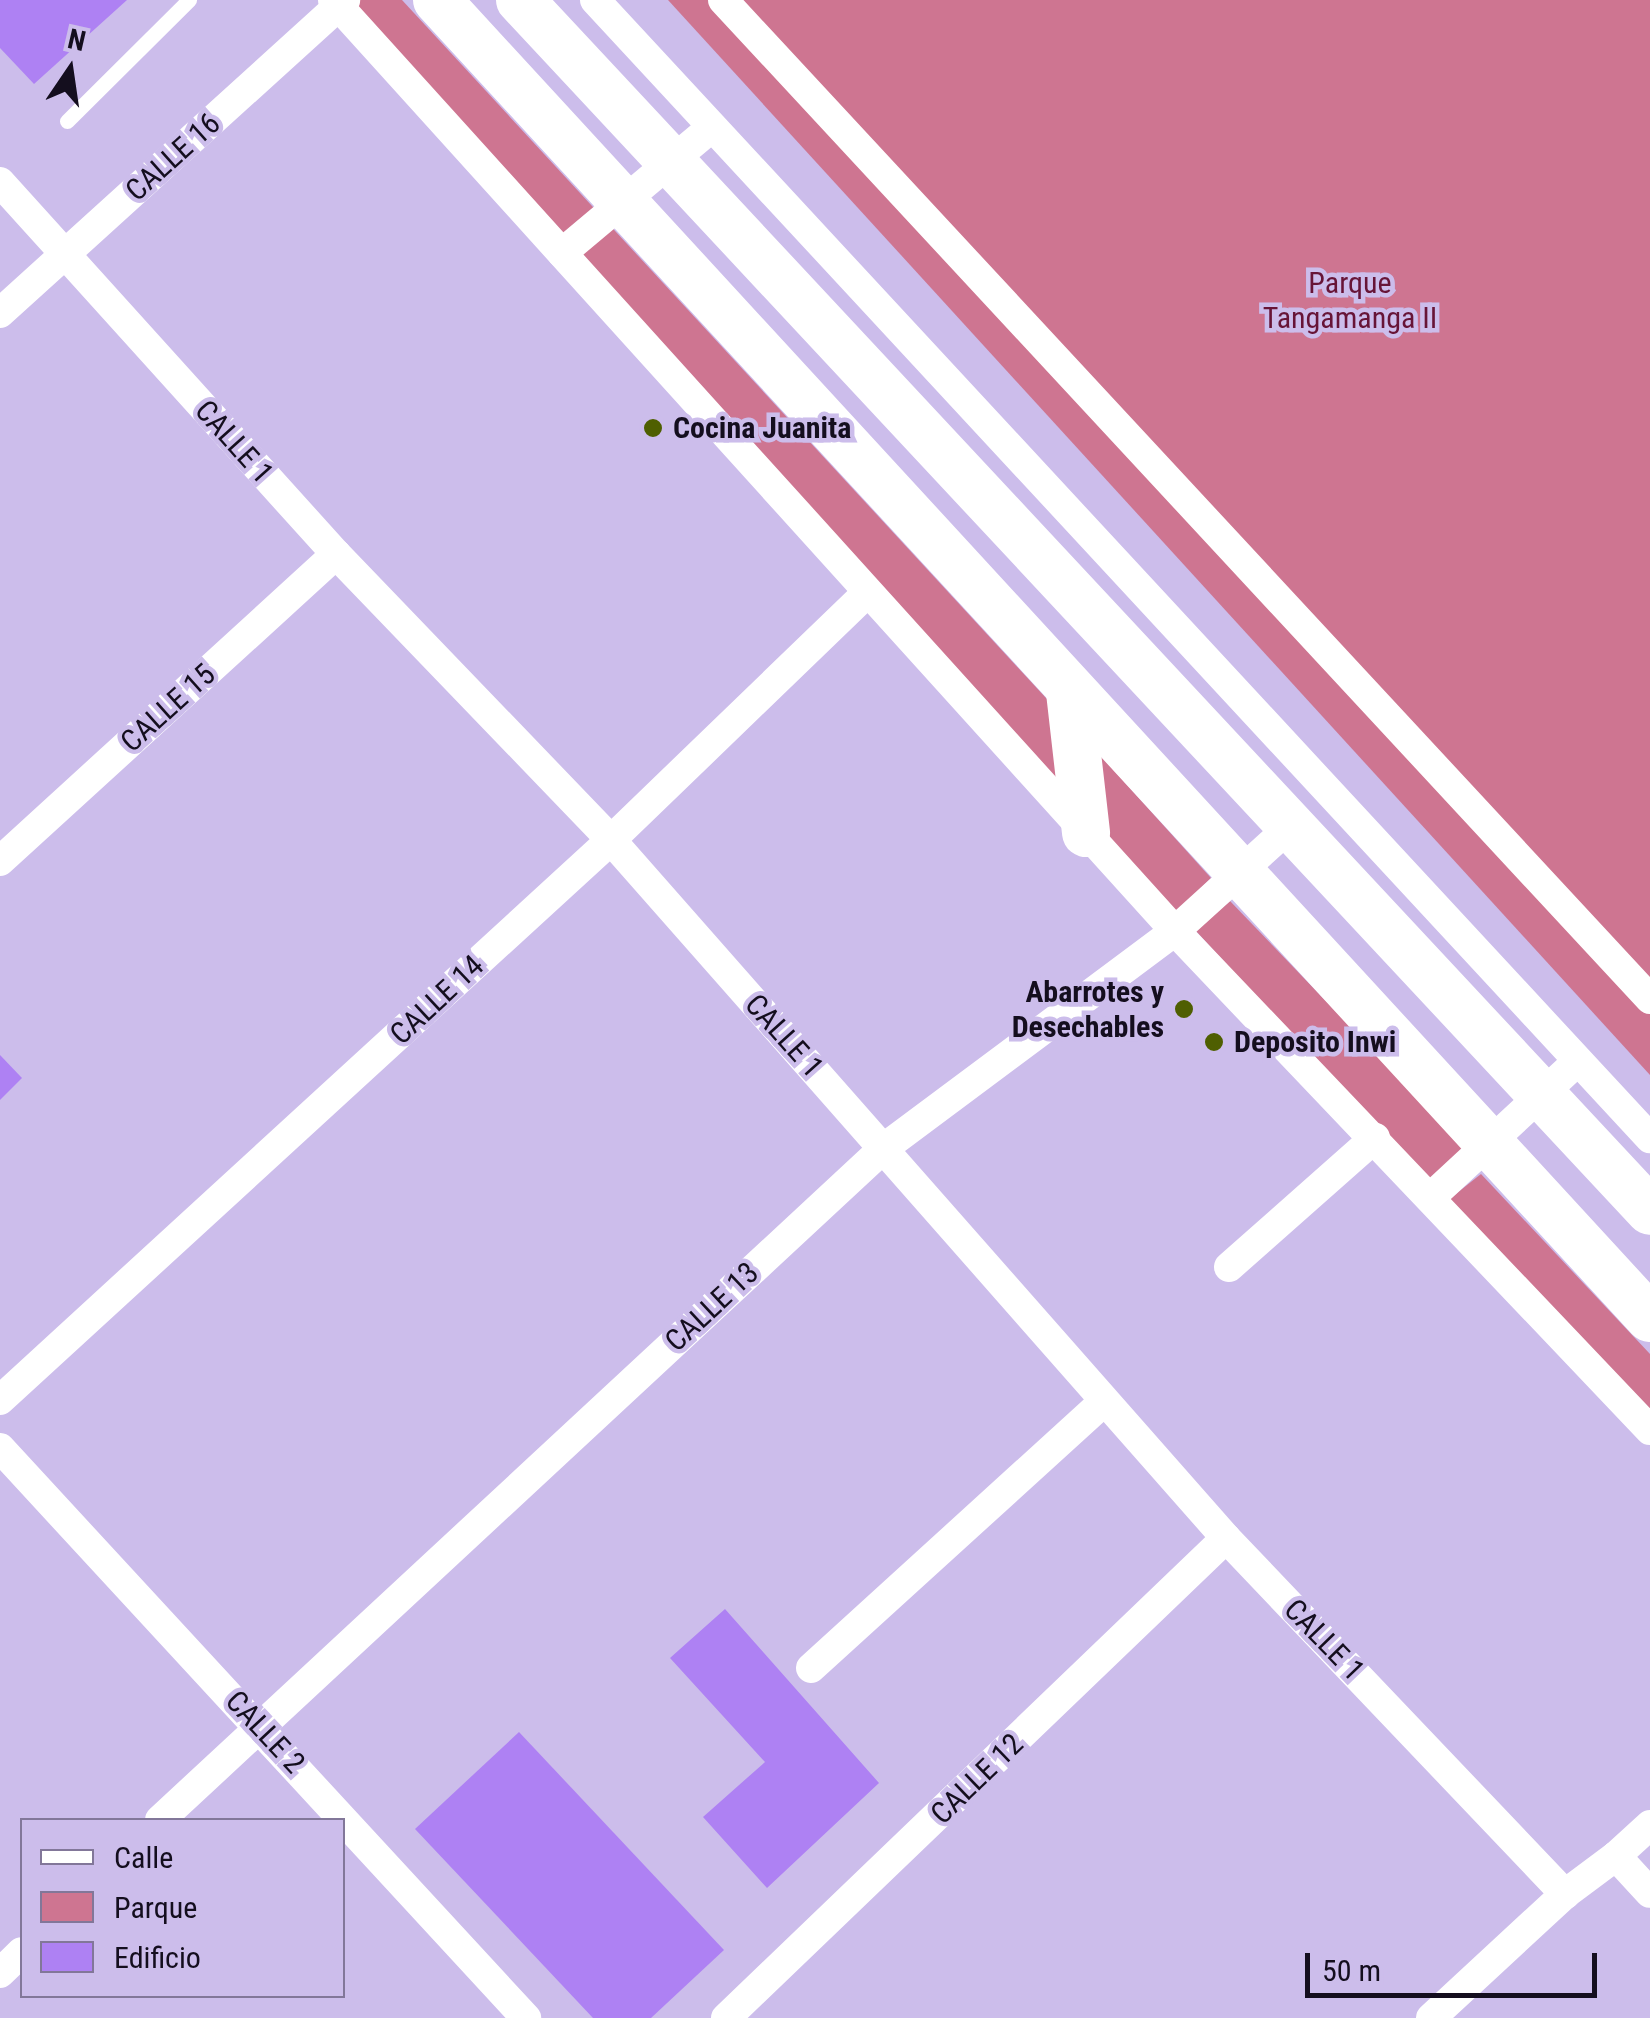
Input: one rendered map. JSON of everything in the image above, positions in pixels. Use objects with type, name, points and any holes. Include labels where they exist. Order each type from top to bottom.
[{"type":"main road","points":[[436,0],[1650,1318]]},
{"type":"main road","points":[[520,0],[1650,1211]]},
{"type":"main road","points":[[1070,692],[1086,834]]},
{"type":"street","points":[[595,0],[1650,1138]]},
{"type":"street","points":[[722,0],[1650,1000]]},
{"type":"street","points":[[339,2],[1175,931],[1650,1430]]},
{"type":"street","name":"CALLE 16","points":[[0,313],[339,2]]},
{"type":"street","points":[[562,253],[712,127]]},
{"type":"street","name":"CALLE 1","points":[[0,182],[336,554],[611,840],[1226,1538],[1565,1894]]},
{"type":"street","name":"CALLE 15","points":[[0,862],[336,554]]},
{"type":"street","name":"CALLE 14","points":[[0,1400],[611,840],[867,592]]},
{"type":"street","name":"CALLE 13","points":[[162,1818],[884,1148],[1175,931],[1291,826]]},
{"type":"street","points":[[1431,1196],[1578,1061]]},
{"type":"street","points":[[1228,1266],[1375,1138]]},
{"type":"street","points":[[811,1668],[1103,1402]]},
{"type":"street","name":"CALLE 2","points":[[0,1448],[343,1818]]},
{"type":"street","name":"CALLE 12","points":[[726,2018],[1226,1538]]},
{"type":"street","name":"CALLE 2","points":[[345,1820],[526,2018]]},
{"type":"street","points":[[1431,2018],[1565,1894],[1650,1825]]},
{"type":"street","points":[[1616,1856],[1650,1893]]},
{"type":"street","points":[[0,1973],[20,1954]]},
{"type":"lane","points":[[68,121],[189,0]]},
{"type":"green space","points":[[339,0],[402,0],[1058,711],[1066,792]]},
{"type":"green space","name":"Parque Tangamanga II","points":[[668,0],[1650,0],[1650,1075]]},
{"type":"green space","points":[[1091,745],[1211,878],[1176,913],[1100,830]]},
{"type":"green space","points":[[1230,901],[1466,1147],[1429,1185],[1195,930]]},
{"type":"green space","points":[[1481,1174],[1650,1354],[1650,1431],[1443,1204]]},
{"type":"building","points":[[0,0],[127,0],[34,84],[0,48]]},
{"type":"building","points":[[0,1055],[22,1078],[0,1100]]},
{"type":"building","points":[[725,1609],[879,1783],[767,1888],[703,1817],[765,1762],[670,1658]]},
{"type":"building","points":[[519,1732],[724,1950],[651,2018],[593,2018],[415,1829]]},
{"type":"place","name":"Cocina Juanita","points":[[653,428]]},
{"type":"place","name":"Abarrotes y Desechables","points":[[1184,1009]]},
{"type":"place","name":"Deposito Inwi","points":[[1214,1042]]}]
